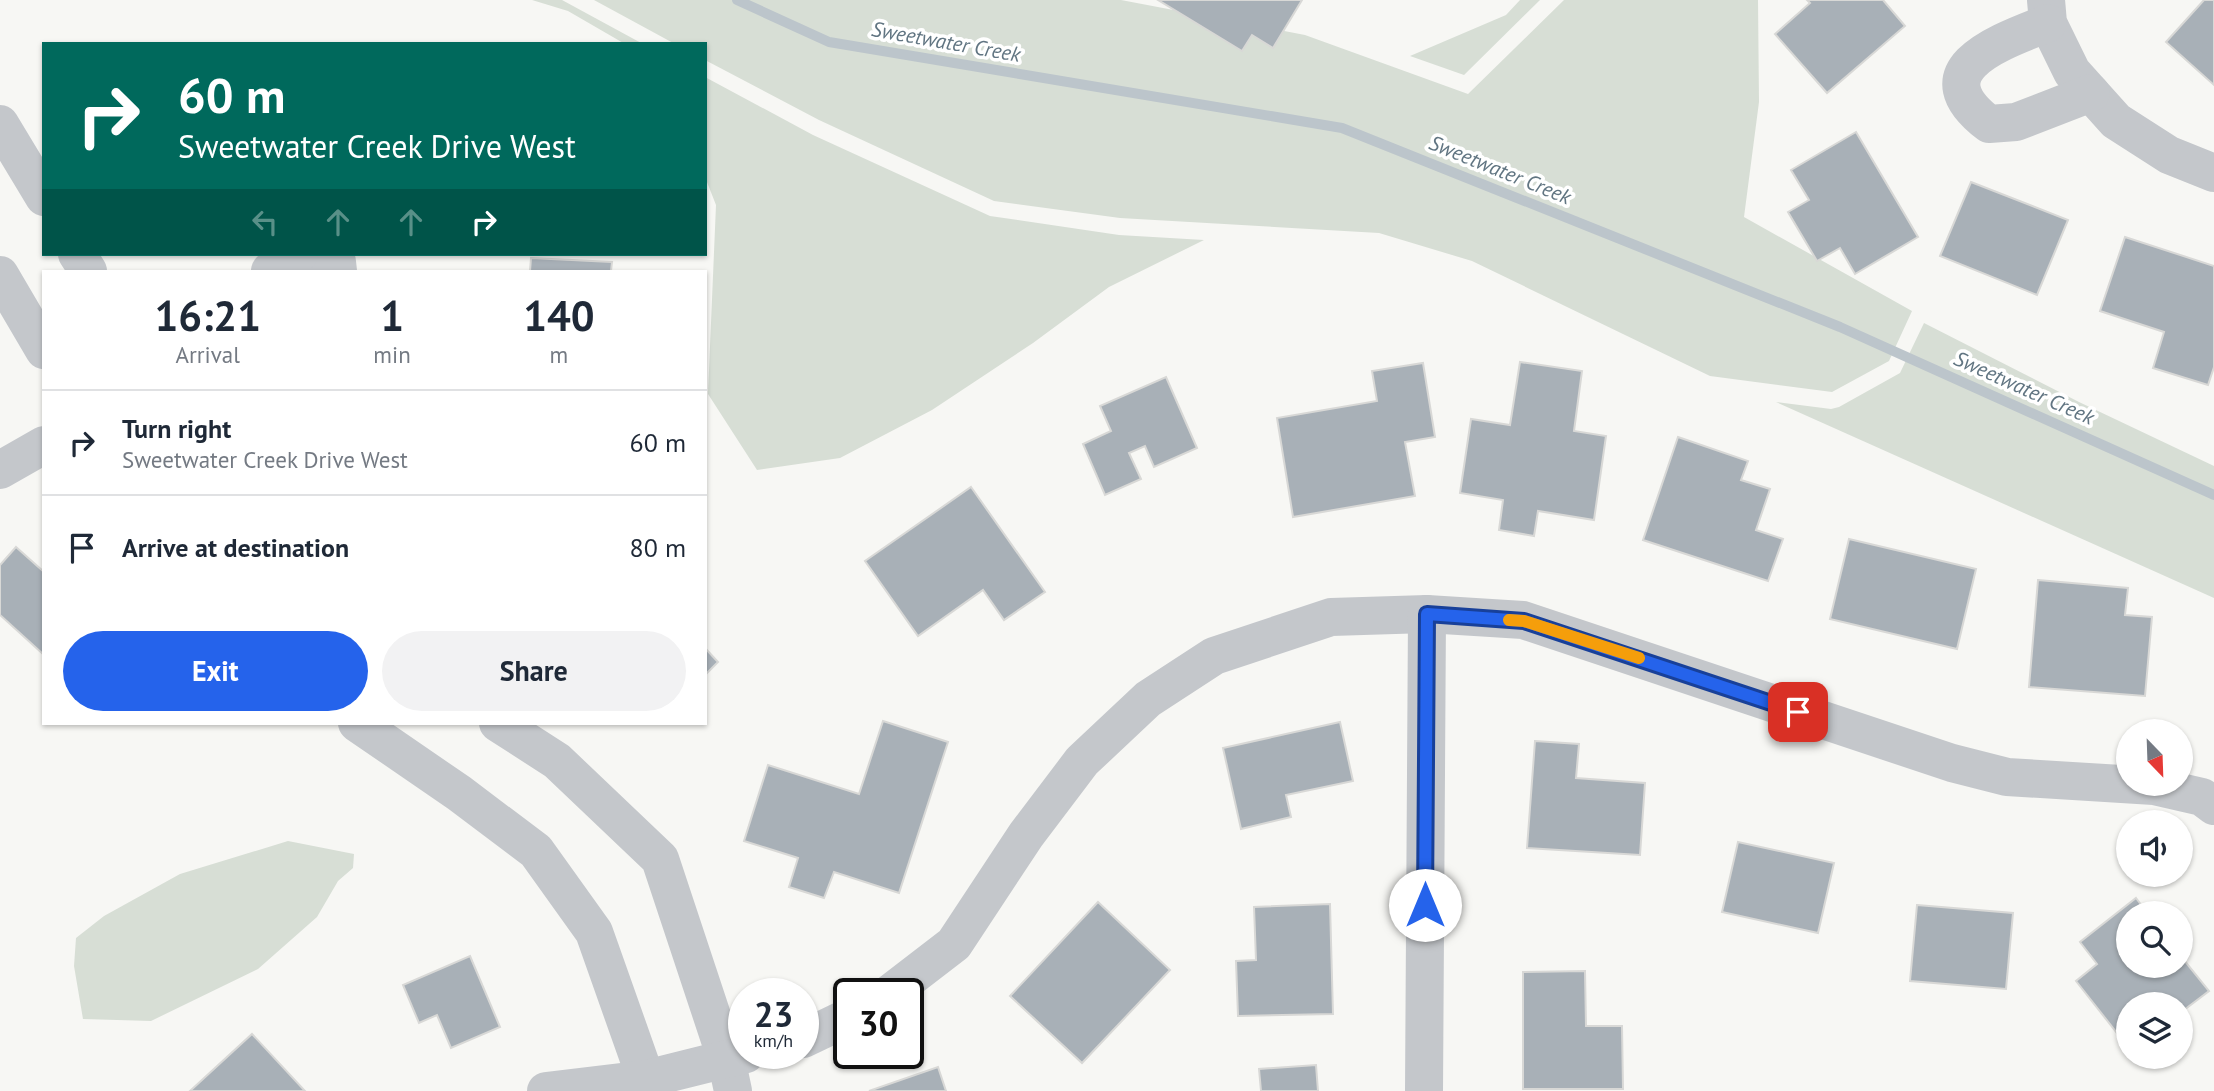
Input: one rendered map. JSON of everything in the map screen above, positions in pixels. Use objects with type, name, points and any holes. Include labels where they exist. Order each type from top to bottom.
[{"type":"street","points":[[2091,93],[2016,122],[1989,124],[1975,113],[1962,92],[1960,80],[1980,54],[2047,12],[2072,72],[2091,93],[2116,121],[2169,155],[2214,173]]},
{"type":"street","points":[[0,124],[42,194]]},
{"type":"street","points":[[272,270],[296,256]]},
{"type":"street","points":[[323,256],[337,262],[338,270]]},
{"type":"street","points":[[0,275],[42,347]]},
{"type":"street","points":[[0,470],[42,446]]},
{"type":"street","points":[[910,978],[954,944],[1026,835],[1083,761],[1148,699],[1214,656],[1331,617],[1427,614],[1524,621],[1952,764],[2007,778],[2154,786],[2202,797],[2214,806]]},
{"type":"street","points":[[1424,1091],[1427,614]]},
{"type":"street","points":[[360,725],[459,793],[536,851],[594,932],[647,1085]]},
{"type":"street","points":[[501,725],[557,761],[660,859],[728,1048]]},
{"type":"street","points":[[547,1091],[647,1085],[730,1069]]},
{"type":"shaded area","points":[[532,0],[562,0],[639,42],[622,42],[568,11]]},
{"type":"shaded area","points":[[594,0],[1121,0],[1305,35],[1468,94],[1564,0],[1758,0],[1759,102],[1744,217],[1912,311],[1889,361],[1832,392],[1710,376],[1472,261],[1379,233],[1120,218],[994,201],[819,120],[707,61],[707,42],[671,42]]},
{"type":"shaded area","points":[[1520,0],[1540,0],[1464,75],[1410,56],[1506,15]]},
{"type":"shaded area","points":[[707,78],[813,135],[990,216],[1119,235],[1204,240],[1109,287],[1033,343],[932,410],[840,458],[757,470],[708,394],[716,205],[707,182]]},
{"type":"shaded area","points":[[1924,323],[2079,402],[2214,466],[2214,598],[1776,402],[1831,409],[1839,407],[1900,373]]},
{"type":"shaded area","points":[[288,841],[354,854],[353,868],[338,881],[317,917],[258,969],[151,1021],[83,1019],[74,966],[76,938],[104,916],[180,874]]},
{"type":"building","points":[[1158,0],[1302,0],[1273,48],[1252,35],[1242,51]]},
{"type":"building","points":[[1807,0],[1883,0],[1905,26],[1827,93],[1775,34],[1810,3]]},
{"type":"building","points":[[2204,0],[2214,0],[2214,85],[2166,42]]},
{"type":"building","points":[[1856,132],[1918,237],[1855,274],[1840,248],[1817,261],[1788,212],[1809,200],[1791,170]]},
{"type":"building","points":[[1971,182],[2068,220],[2037,295],[1940,256]]},
{"type":"building","points":[[2125,237],[2214,266],[2214,367],[2208,385],[2153,368],[2164,332],[2100,311]]},
{"type":"building","points":[[531,258],[612,262],[611,270],[530,270]]},
{"type":"building","points":[[1520,362],[1582,371],[1574,431],[1606,436],[1594,520],[1538,511],[1534,536],[1499,530],[1503,500],[1460,493],[1471,419],[1510,425]]},
{"type":"building","points":[[1423,363],[1435,437],[1405,442],[1415,496],[1293,517],[1277,418],[1377,401],[1372,371]]},
{"type":"building","points":[[1166,377],[1197,448],[1154,467],[1145,446],[1129,453],[1141,479],[1105,495],[1083,444],[1111,431],[1100,406]]},
{"type":"building","points":[[1678,437],[1748,461],[1741,480],[1770,489],[1756,530],[1783,539],[1768,581],[1643,540]]},
{"type":"building","points":[[971,487],[1045,592],[1004,620],[983,590],[918,636],[865,561]]},
{"type":"building","points":[[1849,539],[1976,569],[1957,649],[1830,619]]},
{"type":"building","points":[[16,547],[42,570],[42,653],[0,615],[0,565]]},
{"type":"building","points":[[2038,580],[2128,588],[2125,615],[2152,617],[2145,696],[2029,687]]},
{"type":"building","points":[[707,650],[718,662],[707,673]]},
{"type":"building","points":[[883,721],[948,742],[899,893],[834,872],[824,898],[789,887],[798,858],[744,841],[768,765],[859,794]]},
{"type":"building","points":[[1340,722],[1353,781],[1286,795],[1291,817],[1241,829],[1223,748]]},
{"type":"building","points":[[1535,741],[1579,744],[1576,778],[1645,783],[1640,855],[1527,848]]},
{"type":"building","points":[[1738,842],[1834,863],[1818,933],[1722,912]]},
{"type":"building","points":[[1098,902],[1170,970],[1082,1063],[1010,996]]},
{"type":"building","points":[[1330,904],[1333,1014],[1238,1016],[1236,961],[1256,960],[1254,907]]},
{"type":"building","points":[[1917,905],[2013,913],[2006,989],[1910,981]]},
{"type":"building","points":[[2116,914],[2116,978],[2193,978],[2193,971],[2209,991],[2193,1003],[2193,992],[2116,992],[2116,1032],[2076,981],[2097,964],[2080,942]]},
{"type":"building","points":[[470,956],[500,1027],[451,1048],[437,1015],[419,1023],[403,985]]},
{"type":"building","points":[[1585,971],[1586,1026],[1622,1026],[1623,1089],[1523,1089],[1523,972]]},
{"type":"building","points":[[252,1034],[305,1091],[190,1091]]},
{"type":"building","points":[[1316,1065],[1318,1091],[1261,1091],[1259,1069]]},
{"type":"building","points":[[938,1067],[946,1091],[869,1091]]},
{"type":"waterway","name":"Sweetwater Creek","points":[[737,0],[829,42],[1342,128],[1840,327],[2214,495]]},
{"type":"slow traffic","points":[[1509,620],[1524,621],[1639,658]]},
{"type":"route","points":[[1425,905],[1427,614],[1524,621],[1798,712]]}]
